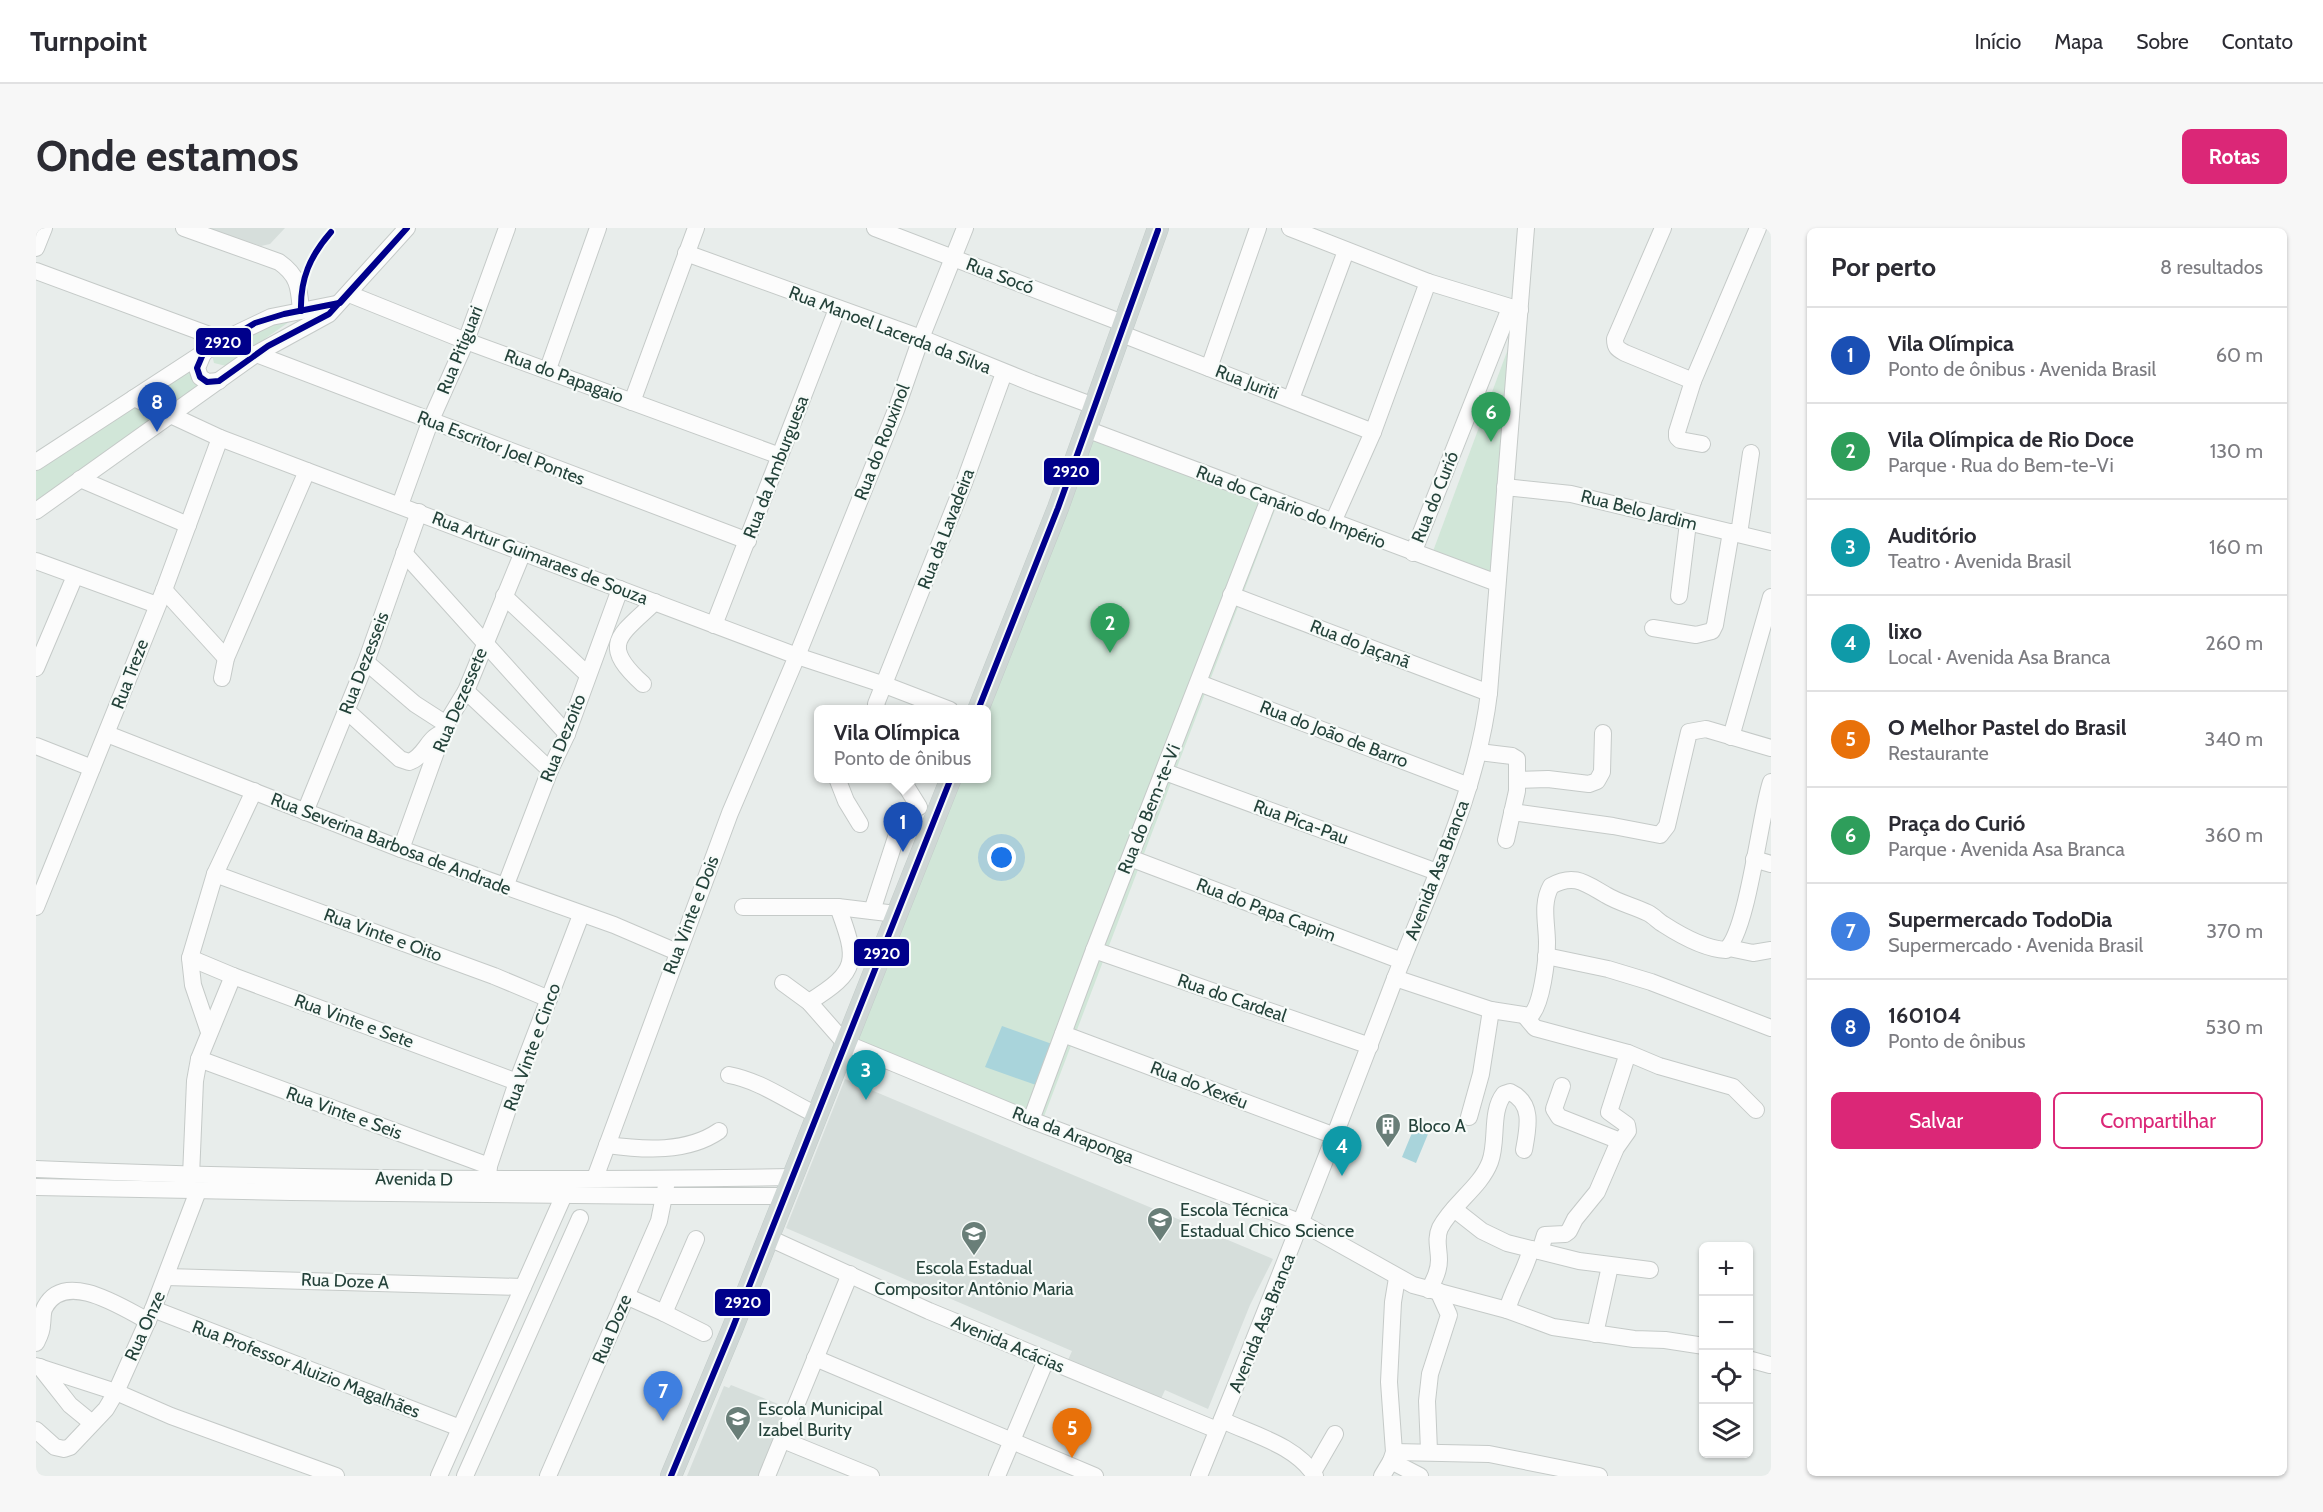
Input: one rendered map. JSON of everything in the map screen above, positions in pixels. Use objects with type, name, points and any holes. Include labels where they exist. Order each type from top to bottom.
[{"type":"main road","points":[[980,705],[1058,508],[1124,329],[1156,229]]},
{"type":"main road","points":[[671,1476],[733,1327],[949,783]]},
{"type":"street","points":[[36,248],[44,228]]},
{"type":"street","points":[[36,512],[262,350],[290,327],[301,311],[296,279],[292,272],[284,266],[184,228]]},
{"type":"street","points":[[262,350],[329,314],[407,228]]},
{"type":"street","name":"Rua Pitiguari","points":[[400,505],[430,422],[466,341],[507,228]]},
{"type":"street","points":[[548,369],[598,228]]},
{"type":"street","points":[[632,402],[696,228]]},
{"type":"street","name":"Rua Socó","points":[[875,228],[1124,329]]},
{"type":"street","name":"Rua do Rouxinol","points":[[797,656],[965,228]]},
{"type":"street","points":[[1209,368],[1258,228]]},
{"type":"street","points":[[1290,228],[1428,282],[1515,309]]},
{"type":"street","name":"Avenida Asa Branca","points":[[1199,1476],[1302,1223],[1437,872],[1479,752],[1489,693],[1505,487],[1515,309],[1526,228]]},
{"type":"street","points":[[1663,228],[1615,339],[1617,349],[1693,381]]},
{"type":"street","points":[[1702,444],[1680,440],[1677,437],[1693,381],[1758,228]]},
{"type":"street","points":[[1291,399],[1346,251]]},
{"type":"street","name":"Rua Manoel Lacerda da Silva","points":[[686,253],[921,338],[1004,373],[1094,406]]},
{"type":"street","points":[[37,273],[223,340]]},
{"type":"street","points":[[1333,522],[1373,432],[1428,282]]},
{"type":"street","points":[[36,462],[223,340],[271,317],[344,299]]},
{"type":"street","name":"Rua do Papagaio","points":[[344,299],[548,369],[780,456]]},
{"type":"street","name":"Rua da Amburguesa","points":[[714,625],[837,309]]},
{"type":"street","name":"Rua do Curió","points":[[1413,553],[1515,309]]},
{"type":"street","name":"Rua Juriti","points":[[1124,329],[1209,368],[1373,432]]},
{"type":"street","name":"Rua Escritor Joel Pontes","points":[[262,350],[430,422],[748,541]]},
{"type":"street","points":[[203,354],[197,368],[200,377],[211,383],[219,381]]},
{"type":"street","name":"Rua da Lavadeira","points":[[875,705],[1004,373]]},
{"type":"street","name":"Rua Artur Guimaraes de Souza","points":[[134,398],[220,438],[797,656],[937,705]]},
{"type":"street","name":"Rua do Canário do Império","points":[[1086,429],[1497,584]]},
{"type":"street","name":"Rua Treze","points":[[36,908],[189,525],[220,438]]},
{"type":"street","points":[[1653,628],[1696,636],[1712,631],[1751,453]]},
{"type":"street","points":[[222,678],[226,658],[307,471]]},
{"type":"street","points":[[80,479],[189,525]]},
{"type":"street","name":"Rua Belo Jardim","points":[[1505,487],[1572,494],[1771,542]]},
{"type":"street","name":"Rua do Bem-te-Vi","points":[[1031,1120],[1094,950],[1165,772],[1269,499]]},
{"type":"street","name":"Rua Dezesseis","points":[[305,812],[366,662],[419,512]]},
{"type":"street","points":[[1679,596],[1688,523]]},
{"type":"street","name":"Rua Dezessete","points":[[401,849],[445,728],[466,691],[523,552]]},
{"type":"street","points":[[404,553],[485,640],[567,734]]},
{"type":"street","points":[[36,561],[75,576],[160,597],[226,658]]},
{"type":"street","points":[[36,669],[75,576]]},
{"type":"street","name":"Rua Dezoito","points":[[505,887],[550,770],[567,734],[620,589]]},
{"type":"street","name":"Rua do Jaçanã","points":[[1231,595],[1489,693]]},
{"type":"street","points":[[504,596],[588,675]]},
{"type":"street","points":[[1731,737],[1771,597]]},
{"type":"street","points":[[643,684],[620,659],[617,650],[618,643],[622,635],[655,602]]},
{"type":"street","name":"Rua Vinte e Dois","points":[[595,1178],[730,813],[797,656]]},
{"type":"street","points":[[345,710],[399,759],[409,762],[419,757],[445,728],[366,662]]},
{"type":"street","name":"Rua do João de Barro","points":[[1199,683],[1469,786]]},
{"type":"street","points":[[466,691],[550,770]]},
{"type":"street","points":[[1512,812],[1660,835],[1667,826],[1689,732],[1706,729],[1771,748]]},
{"type":"street","points":[[1518,780],[1597,782],[1602,772],[1604,733]]},
{"type":"street","name":"Rua Severina Barbosa de Andrade","points":[[107,734],[401,849],[614,926],[677,952]]},
{"type":"street","points":[[36,746],[92,768]]},
{"type":"street","points":[[1479,752],[1515,757],[1518,763],[1518,780],[1506,840]]},
{"type":"street","name":"Rua Pica-Pau","points":[[1165,772],[1437,872]]},
{"type":"street","points":[[1395,978],[1491,1010],[1530,1016],[1535,1011],[1546,956],[1545,901],[1551,886],[1566,879],[1576,880],[1655,918],[1698,943],[1723,950],[1731,945],[1743,912],[1771,782]]},
{"type":"street","points":[[839,783],[846,801],[860,824]]},
{"type":"street","points":[[905,783],[919,807]]},
{"type":"street","points":[[209,1032],[193,984],[190,958],[215,874],[254,791]]},
{"type":"street","points":[[872,911],[901,822]]},
{"type":"street","name":"Rua do Papa Capim","points":[[1130,858],[1402,961]]},
{"type":"street","points":[[1754,859],[1771,864]]},
{"type":"street","name":"Rua Vinte e Oito","points":[[215,874],[494,976],[549,999]]},
{"type":"street","points":[[743,907],[838,907],[896,914]]},
{"type":"street","points":[[809,1002],[832,988],[849,967],[850,940],[838,907]]},
{"type":"street","name":"Rua Vinte e Cinco","points":[[489,1173],[517,1082],[581,915]]},
{"type":"street","points":[[1731,945],[1754,953],[1771,950]]},
{"type":"street","name":"Rua do Cardeal","points":[[1094,950],[1370,1046]]},
{"type":"street","points":[[1546,956],[1608,969],[1651,982],[1771,1028]]},
{"type":"street","name":"Rua Vinte e Sete","points":[[190,958],[517,1082]]},
{"type":"street","name":"Rua Onze","points":[[36,1430],[60,1449],[69,1447],[106,1409],[151,1315],[166,1277],[194,1184],[195,1081],[199,1059],[233,976]]},
{"type":"street","points":[[783,983],[809,1002],[845,1043]]},
{"type":"street","points":[[1469,1117],[1481,1074],[1491,1010]]},
{"type":"street","points":[[1525,1016],[1535,1028],[1628,1053],[1659,1066],[1733,1087],[1756,1110]]},
{"type":"street","name":"Rua do Xexéu","points":[[1063,1034],[1335,1136]]},
{"type":"street","name":"Rua da Araponga","points":[[845,1043],[1031,1120],[1302,1223],[1338,1245],[1387,1270],[1397,1278],[1507,1310],[1553,1327],[1594,1334],[1699,1345]]},
{"type":"street","points":[[1507,1310],[1514,1287],[1545,1235],[1565,1234],[1569,1231],[1575,1219],[1602,1184],[1620,1141],[1628,1131],[1628,1126],[1609,1112],[1628,1053]]},
{"type":"street","name":"Rua Vinte e Seis","points":[[199,1059],[489,1173]]},
{"type":"street","points":[[729,1075],[760,1084],[783,1099],[816,1115]]},
{"type":"street","points":[[1562,1086],[1554,1109],[1559,1117],[1620,1141]]},
{"type":"street","points":[[1429,1451],[1427,1401],[1430,1374],[1449,1315],[1433,1290],[1438,1267],[1437,1236],[1454,1209],[1478,1183],[1490,1162],[1498,1107],[1504,1094],[1510,1092],[1522,1100],[1528,1112],[1524,1150]]},
{"type":"street","points":[[607,1145],[636,1149],[671,1147],[707,1139],[719,1131]]},
{"type":"street","name":"Avenida D","points":[[36,1169],[194,1184]]},
{"type":"street","name":"Avenida D","points":[[292,1185],[489,1173],[788,1186]]},
{"type":"street","name":"Rua Doze","points":[[548,1476],[659,1221],[667,1179]]},
{"type":"street","name":"Avenida D","points":[[36,1187],[292,1185],[664,1197],[788,1186]]},
{"type":"street","points":[[439,1476],[564,1195]]},
{"type":"street","points":[[1454,1209],[1490,1236],[1535,1250],[1610,1266],[1650,1270]]},
{"type":"street","points":[[465,1476],[580,1218]]},
{"type":"street","name":"Avenida Acácias","points":[[768,1237],[928,1311],[1046,1360],[1288,1450],[1301,1459],[1314,1474]]},
{"type":"street","points":[[664,1313],[696,1239]]},
{"type":"street","points":[[1594,1334],[1610,1266]]},
{"type":"street","points":[[767,1476],[850,1274]]},
{"type":"street","name":"Rua Doze A","points":[[166,1277],[523,1287]]},
{"type":"street","points":[[1382,1476],[1393,1456],[1389,1382],[1393,1302],[1397,1278]]},
{"type":"street","name":"Rua Professor Aluizio Magalhães","points":[[36,1342],[41,1332],[45,1307],[56,1295],[63,1291],[73,1290],[88,1293],[460,1428]]},
{"type":"street","points":[[626,1296],[704,1333]]},
{"type":"street","points":[[815,1358],[1095,1476]]},
{"type":"street","points":[[997,1476],[1046,1360]]},
{"type":"street","points":[[1753,1360],[1770,1365]]},
{"type":"street","points":[[38,1367],[116,1392],[171,1416],[336,1476]]},
{"type":"street","points":[[38,1367],[70,1404],[92,1423]]},
{"type":"street","points":[[1314,1474],[1335,1434]]},
{"type":"street","points":[[783,1440],[871,1476]]},
{"type":"street","points":[[1393,1456],[1429,1451],[1509,1457],[1599,1476]]},
{"type":"street","points":[[1393,1456],[1420,1476]]},
{"type":"shaded area","points":[[204,228],[285,228],[270,244],[261,246]]},
{"type":"shaded area","points":[[845,1079],[1273,1259],[1250,1305],[1208,1409],[1165,1390],[1160,1401],[1068,1360],[1072,1351],[786,1228]]},
{"type":"shaded area","name":"Escola Municipal Izabel Burity","points":[[731,1385],[788,1408],[760,1476],[687,1476],[724,1386],[729,1388]]},
{"type":"green space","points":[[296,317],[226,366],[214,363],[212,355],[264,320]]},
{"type":"green space","points":[[1515,330],[1499,577],[1432,554]]},
{"type":"green space","points":[[195,371],[200,387],[168,407],[157,388],[180,375]]},
{"type":"green space","points":[[127,405],[158,414],[36,502],[36,466]]},
{"type":"green space","points":[[1086,430],[1276,507],[1040,1127],[846,1050],[949,783],[991,783],[991,705],[989,705]]},
{"type":"water","points":[[1002,1026],[1052,1044],[1036,1085],[985,1067]]},
{"type":"water","points":[[1414,1128],[1428,1134],[1416,1163],[1402,1157]]},
{"type":"transit line","name":"2920","points":[[407,228],[340,303],[339,303],[407,228]]},
{"type":"transit line","name":"2920","points":[[980,705],[1058,508],[1158,230]]},
{"type":"transit line","name":"2920","points":[[301,311],[302,289],[308,268],[317,250],[331,232]]},
{"type":"transit line","name":"2920","points":[[339,303],[329,314],[268,346],[219,381],[207,382],[200,377],[197,368],[203,354],[255,323],[284,314],[339,303]]},
{"type":"transit line","name":"2920","points":[[671,1476],[733,1327],[949,783]]},
{"type":"place","name":"160104","points":[[157,432]]},
{"type":"place","name":"Praça do Curió","points":[[1491,442]]},
{"type":"place","name":"Vila Olímpica de Rio Doce","points":[[1110,653]]},
{"type":"place","name":"Vila Olímpica","points":[[903,852]]},
{"type":"place","name":"Auditório","points":[[866,1100]]},
{"type":"place","name":"Bloco A","points":[[1388,1149]]},
{"type":"place","name":"lixo","points":[[1342,1176]]},
{"type":"place","name":"Escola Técnica Estadual Chico Science","points":[[1160,1243]]},
{"type":"place","name":"Escola Estadual Compositor Antônio Maria","points":[[974,1257]]},
{"type":"place","name":"Supermercado TodoDia","points":[[663,1421]]},
{"type":"place","name":"Escola Municipal Izabel Burity","points":[[738,1442]]},
{"type":"place","name":"O Melhor Pastel do Brasil","points":[[1072,1458]]}]
